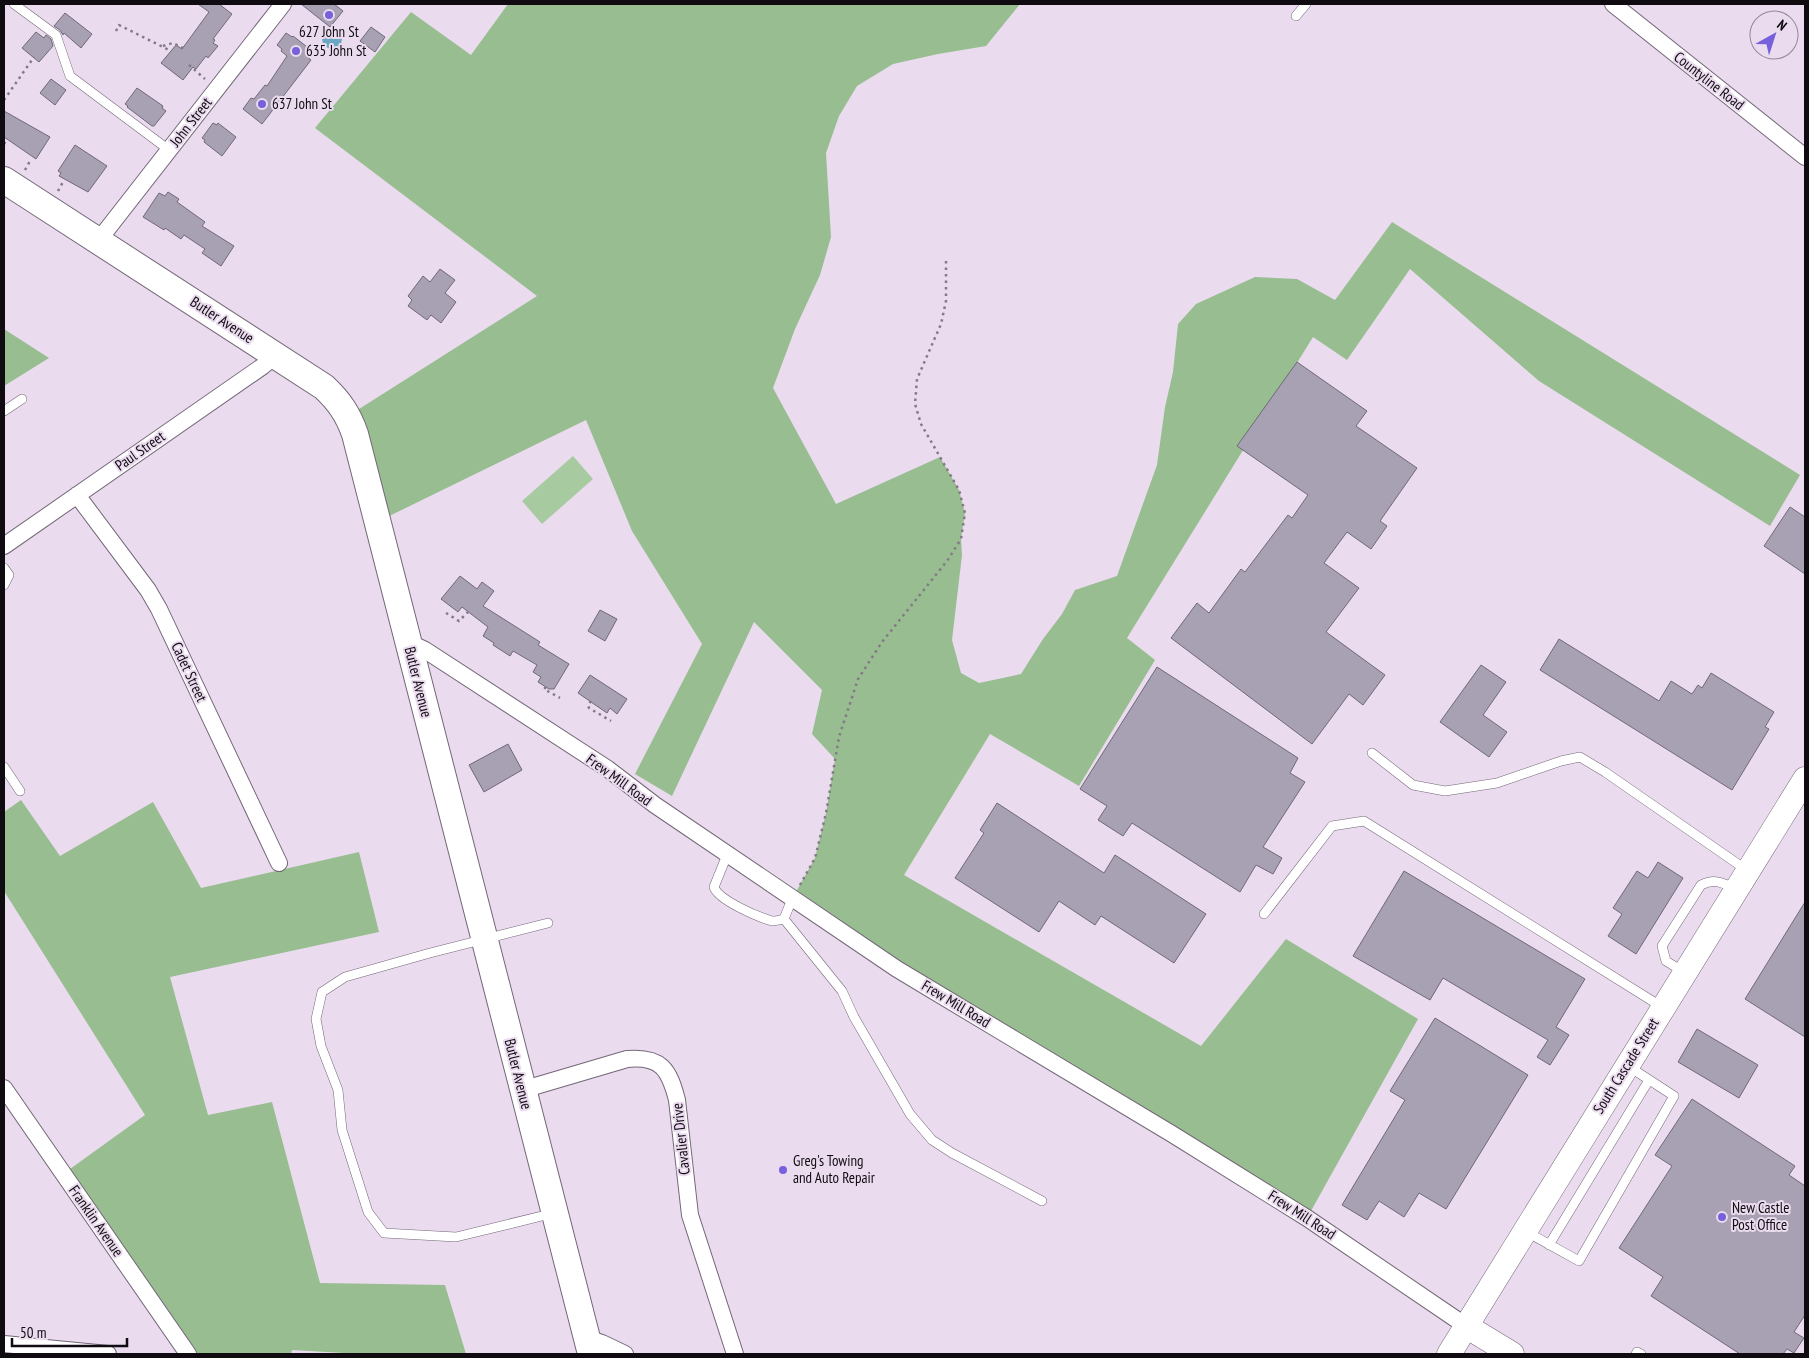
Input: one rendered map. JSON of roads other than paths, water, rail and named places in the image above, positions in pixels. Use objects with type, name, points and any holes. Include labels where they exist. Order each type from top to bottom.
[{"type":"main road","name":"Butler Avenue","points":[[13,176],[98,241],[324,387],[338,400],[348,416],[355,434],[589,1346]]},
{"type":"street","name":"John Street","points":[[98,241],[283,4]]},
{"type":"street","name":"Countyline Road","points":[[1613,4],[1805,157]]},
{"type":"street","name":"Paul Street","points":[[4,546],[263,366],[276,355]]},
{"type":"street","name":"Cadet Street","points":[[77,495],[148,590],[159,609],[279,863]]},
{"type":"street","name":"Frew Mill Road","points":[[408,642],[425,650],[608,769],[655,806],[897,969],[1172,1134],[1307,1218],[1466,1326],[1512,1354]]},
{"type":"street","name":"South Cascade Street","points":[[1449,1354],[1805,779]]},
{"type":"street","name":"Cavalier Drive","points":[[522,1090],[627,1059],[643,1058],[656,1061],[666,1071],[673,1083],[677,1100],[690,1215],[735,1354]]},
{"type":"street","name":"Franklin Avenue","points":[[4,1088],[188,1354]]},
{"type":"street","points":[[589,1346],[602,1343],[625,1354]]},
{"type":"street","points":[[4,1344],[108,1354]]},
{"type":"lane","points":[[14,4],[56,35],[70,76],[169,150]]},
{"type":"lane","points":[[1296,16],[1306,4]]},
{"type":"lane","points":[[4,411],[22,399]]},
{"type":"lane","points":[[4,568],[8,575],[4,585]]},
{"type":"lane","points":[[1372,753],[1413,785],[1445,791],[1497,783],[1561,761],[1580,758],[1605,772],[1742,880]]},
{"type":"lane","points":[[4,767],[20,791]]},
{"type":"lane","points":[[1264,914],[1332,826],[1364,821],[1662,1008]]},
{"type":"lane","points":[[727,855],[714,887],[716,892],[730,903],[773,921],[784,919]]},
{"type":"lane","points":[[1684,973],[1666,961],[1662,946],[1701,885],[1710,881],[1742,880]]},
{"type":"lane","points":[[784,919],[792,899]]},
{"type":"lane","points":[[784,919],[842,991],[854,1017],[910,1114],[932,1140],[952,1154],[1042,1201]]},
{"type":"lane","points":[[548,923],[345,977],[322,992],[316,1019],[321,1046],[338,1090],[342,1130],[368,1212],[384,1233],[456,1237],[554,1213]]},
{"type":"lane","points":[[1525,1231],[1580,1261],[1674,1096],[1627,1066]]},
{"type":"lane","points":[[1549,1245],[1649,1080]]},
{"type":"lane","points":[[1636,1354],[1637,1352],[1641,1354]]},
{"type":"water","points":[[332,29],[339,32],[342,39],[339,46],[332,49],[325,46],[322,39],[325,32]]},
{"type":"place","name":"627 John St","points":[[329,15]]},
{"type":"place","name":"635 John St","points":[[296,51]]},
{"type":"place","name":"637 John St","points":[[262,104]]},
{"type":"place","name":"Greg's Towing and Auto Repair","points":[[783,1170]]},
{"type":"place","name":"New Castle Post Office","points":[[1722,1217]]}]
